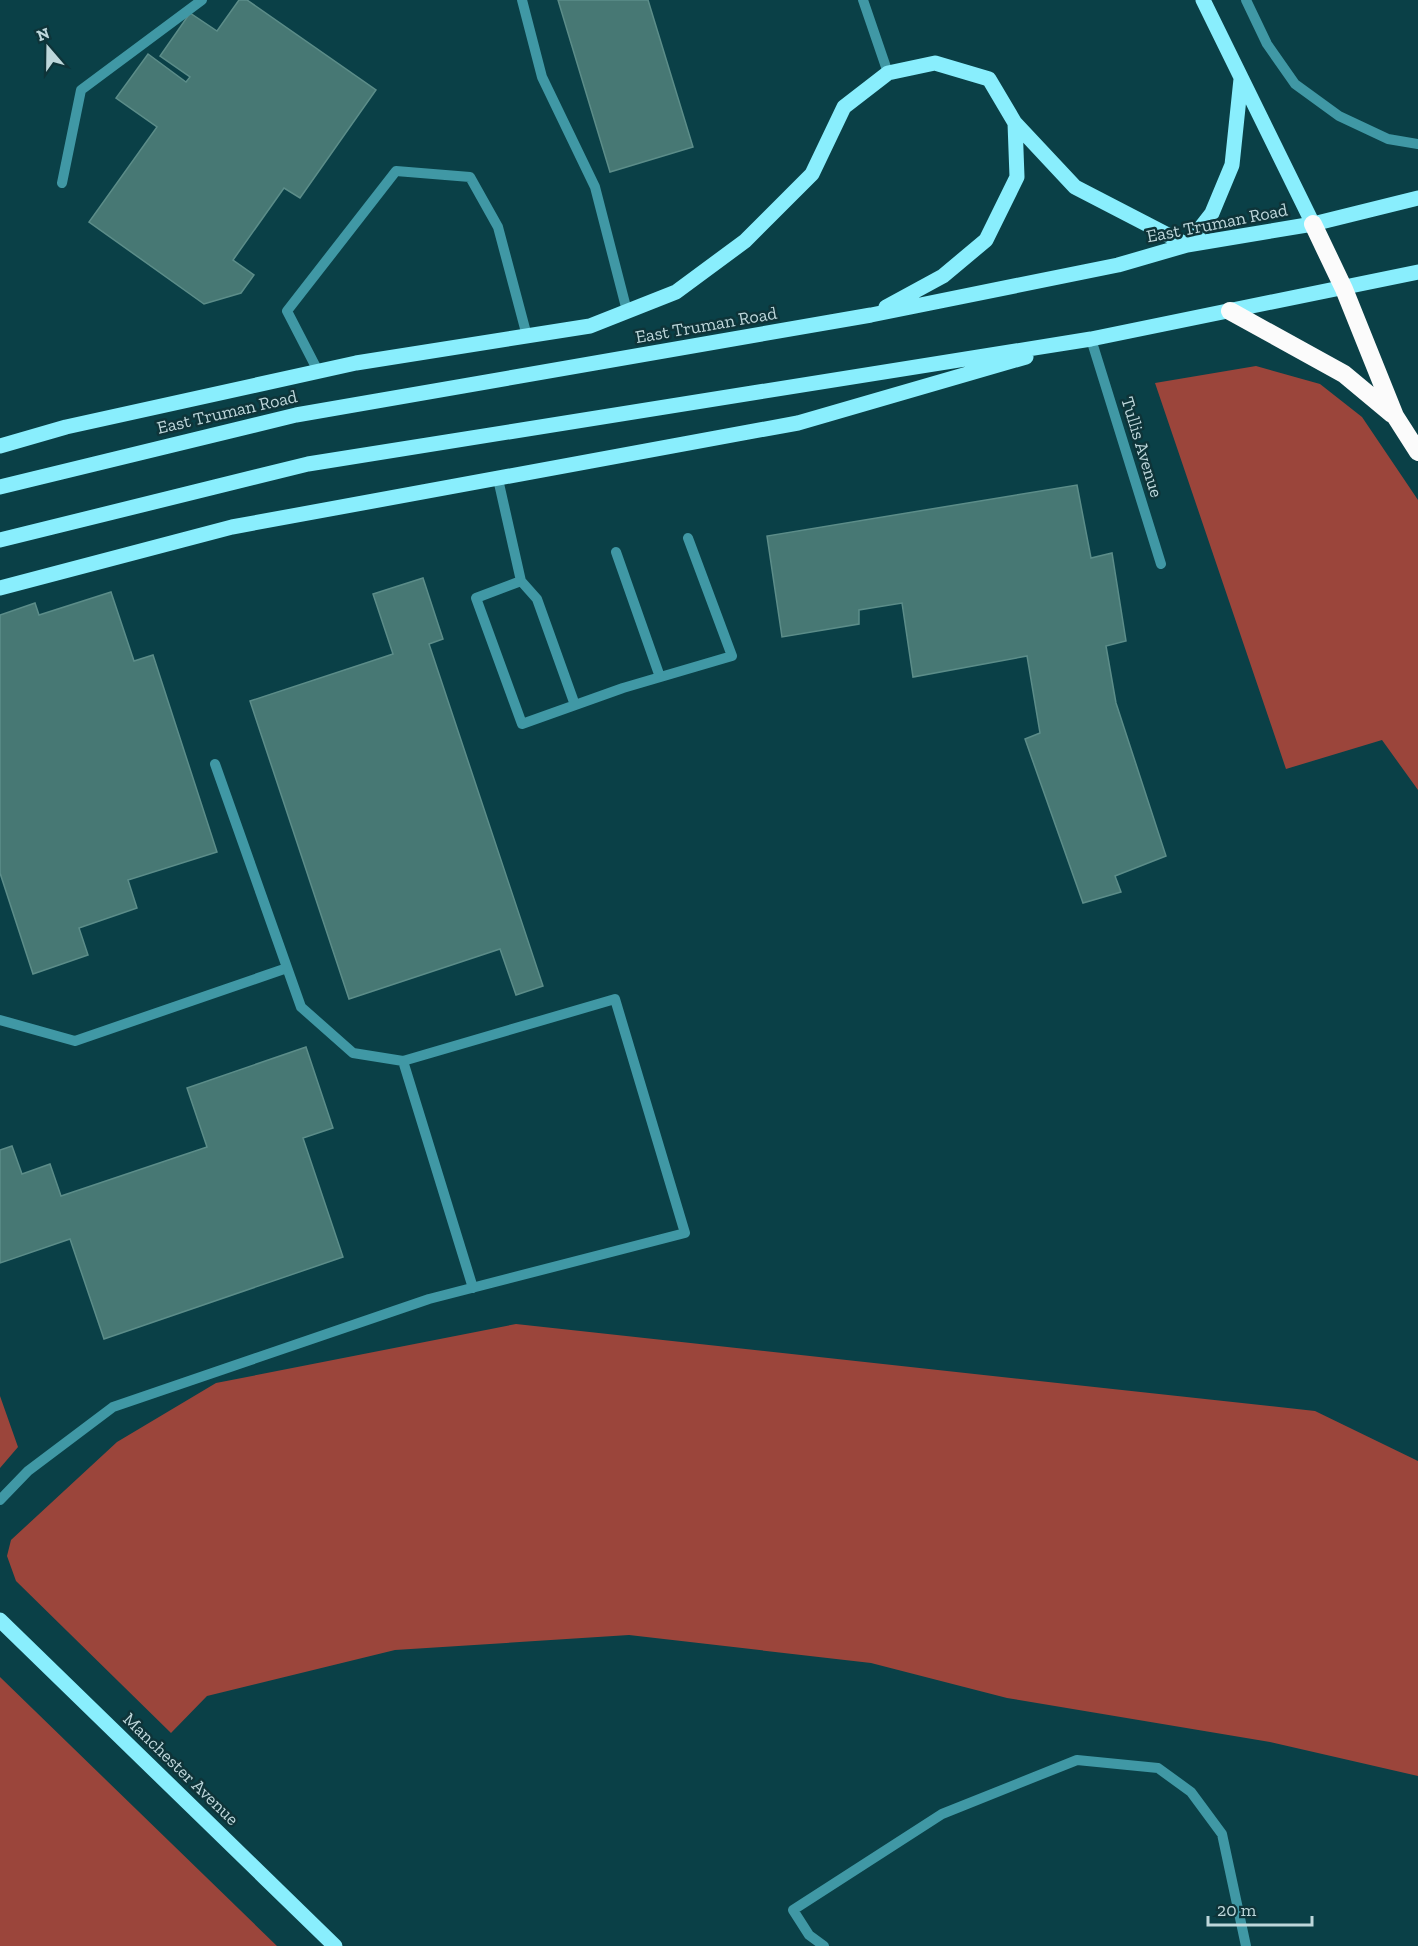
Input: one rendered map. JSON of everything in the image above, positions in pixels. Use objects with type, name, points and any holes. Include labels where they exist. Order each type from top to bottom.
[{"type":"highway","points":[[1313,224],[1344,289],[1395,416],[1418,452]]},
{"type":"highway","points":[[1230,310],[1344,374],[1395,416]]},
{"type":"main road","points":[[1203,0],[1313,224]]},
{"type":"main road","points":[[0,446],[66,428],[318,371],[590,326],[676,292],[745,241],[812,174],[844,106],[888,73],[935,63],[989,79],[1016,123],[1075,187],[1187,245],[1212,213],[1232,165],[1241,79]]},
{"type":"main road","points":[[871,315],[943,276],[986,240],[1017,177],[1016,123]]},
{"type":"main road","name":"East Truman Road","points":[[0,487],[296,415],[871,315],[1118,265],[1187,245],[1313,224],[1418,198]]},
{"type":"main road","points":[[0,540],[308,464],[1091,339],[1344,289],[1418,272]]},
{"type":"main road","points":[[0,588],[232,527],[798,423],[1091,339]]},
{"type":"main road","name":"Manchester Avenue","points":[[0,1620],[335,1946]]},
{"type":"street","points":[[62,183],[81,90],[202,0]]},
{"type":"street","points":[[522,0],[543,76],[595,187],[627,311]]},
{"type":"street","points":[[863,0],[888,73]]},
{"type":"street","points":[[1246,0],[1267,44],[1295,84],[1339,116],[1388,139],[1418,144]]},
{"type":"street","points":[[318,371],[287,312],[396,171],[470,177],[498,227],[527,336]]},
{"type":"street","name":"Tullis Avenue","points":[[1091,339],[1161,564]]},
{"type":"street","points":[[498,479],[521,581],[537,599],[575,705]]},
{"type":"street","points":[[521,581],[476,598],[522,724],[660,677],[732,656],[688,538]]},
{"type":"street","points":[[616,552],[660,677]]},
{"type":"street","points":[[0,1500],[28,1471],[113,1407],[429,1299],[686,1233],[615,999],[403,1061],[353,1053],[301,1007],[215,764]]},
{"type":"street","points":[[0,1020],[75,1041],[287,968]]},
{"type":"street","points":[[403,1061],[473,1288]]},
{"type":"street","points":[[824,1946],[809,1935],[793,1910],[942,1814],[1077,1760],[1158,1768],[1191,1792],[1222,1834],[1246,1946]]},
{"type":"shaded area","points":[[1256,366],[1320,384],[1362,417],[1418,500],[1418,790],[1382,740],[1286,769],[1155,383]]},
{"type":"shaded area","points":[[516,1324],[1315,1411],[1418,1461],[1418,1776],[1270,1742],[1007,1698],[871,1663],[629,1635],[395,1650],[207,1696],[171,1733],[16,1581],[7,1556],[11,1540],[117,1442],[216,1383]]},
{"type":"shaded area","points":[[0,1396],[18,1447],[0,1468]]},
{"type":"shaded area","points":[[0,1677],[277,1946],[0,1946]]},
{"type":"building","points":[[239,0],[247,0],[376,90],[300,198],[284,188],[233,260],[254,275],[241,293],[204,304],[89,222],[157,127],[116,98],[148,54],[186,82],[190,77],[160,56],[190,13],[217,31]]},
{"type":"building","points":[[558,0],[648,0],[693,147],[610,172]]},
{"type":"building","points":[[1077,485],[1091,558],[1112,553],[1126,641],[1106,646],[1116,703],[1166,856],[1115,876],[1121,892],[1083,903],[1025,739],[1040,733],[1027,656],[913,677],[902,603],[859,610],[859,624],[782,637],[767,536]]},
{"type":"building","points":[[423,578],[443,639],[429,644],[543,986],[516,995],[500,949],[349,999],[250,701],[393,654],[373,594]]},
{"type":"building","points":[[111,592],[134,661],[153,655],[217,852],[128,880],[137,908],[79,928],[88,955],[33,974],[0,873],[0,615],[35,603],[39,615]]},
{"type":"building","points":[[306,1047],[333,1128],[303,1138],[343,1257],[104,1339],[70,1239],[0,1263],[0,1150],[12,1146],[22,1174],[50,1164],[61,1196],[207,1147],[187,1088]]}]
